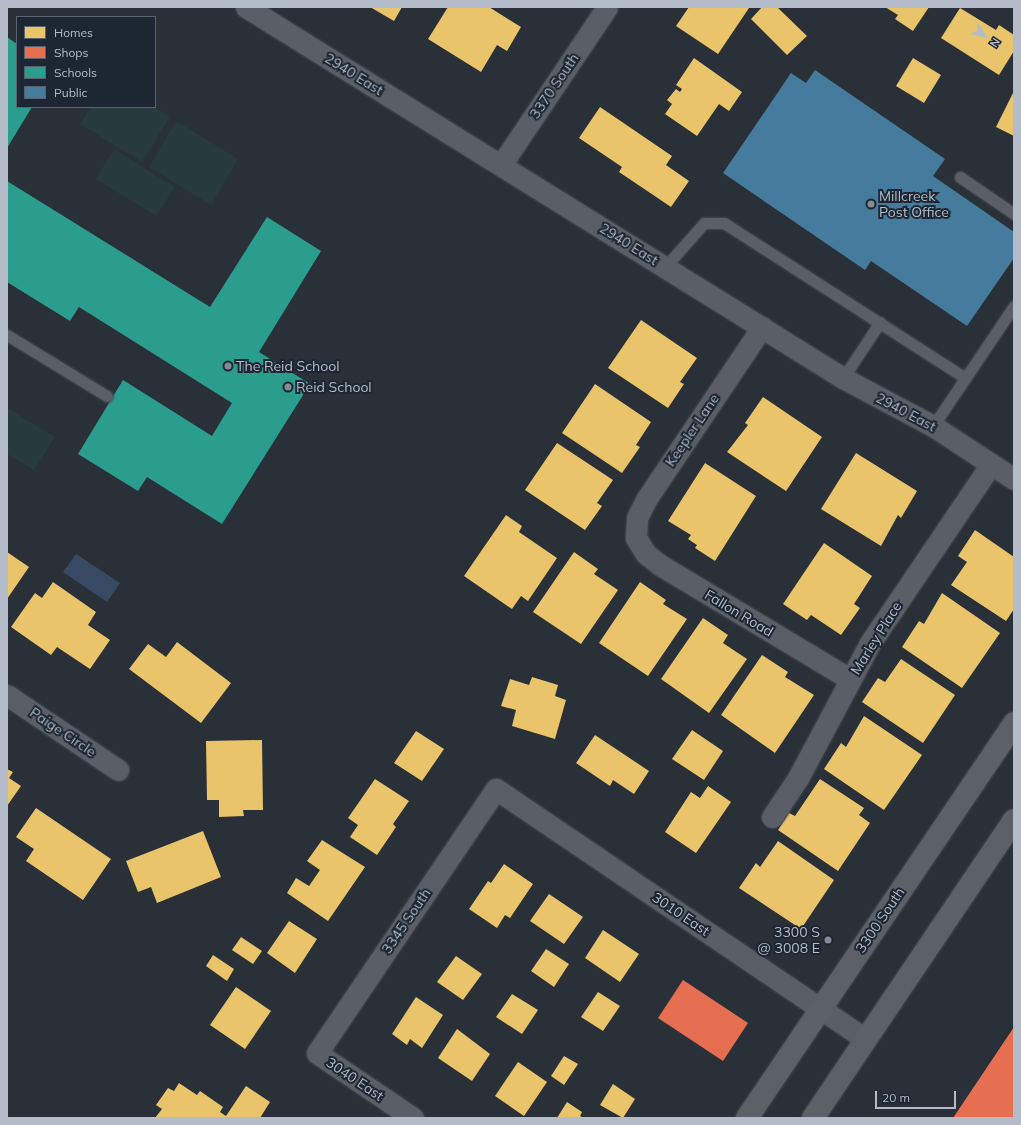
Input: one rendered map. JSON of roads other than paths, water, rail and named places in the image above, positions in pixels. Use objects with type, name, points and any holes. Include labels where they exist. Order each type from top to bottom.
[{"type":"main road","name":"3300 South","points":[[747,1118],[1014,723]]},
{"type":"main road","points":[[813,1118],[1014,820]]},
{"type":"street","name":"2940 East","points":[[246,7],[843,378],[933,426],[1014,479]]},
{"type":"street","name":"3370 South","points":[[501,165],[607,7]]},
{"type":"street","name":"Keepler Lane","points":[[636,538],[638,518],[647,498],[762,327]]},
{"type":"street","name":"Marley Place","points":[[772,818],[798,778],[870,643],[991,464]]},
{"type":"street","name":"Fallon Road","points":[[636,538],[646,554],[660,565],[850,679]]},
{"type":"street","name":"Paige Circle","points":[[7,695],[118,770]]},
{"type":"street","name":"3010 East","points":[[496,789],[865,1039]]},
{"type":"street","name":"3345 South","points":[[317,1053],[496,789]]},
{"type":"street","name":"3040 East","points":[[317,1053],[413,1118]]},
{"type":"lane","points":[[960,177],[1014,214]]},
{"type":"lane","points":[[665,267],[704,223],[724,223],[965,378]]},
{"type":"lane","points":[[933,426],[1014,306]]},
{"type":"lane","points":[[843,378],[880,322]]},
{"type":"lane","points":[[7,335],[107,396]]},
{"type":"water","points":[[76,554],[120,583],[107,602],[63,572]]},
{"type":"place","name":"Millcreek Post Office","points":[[871,204]]},
{"type":"place","name":"The Reid School","points":[[228,366]]},
{"type":"place","name":"Reid School","points":[[288,387]]},
{"type":"place","name":"3300 S @ 3008 E","points":[[828,940]]}]
